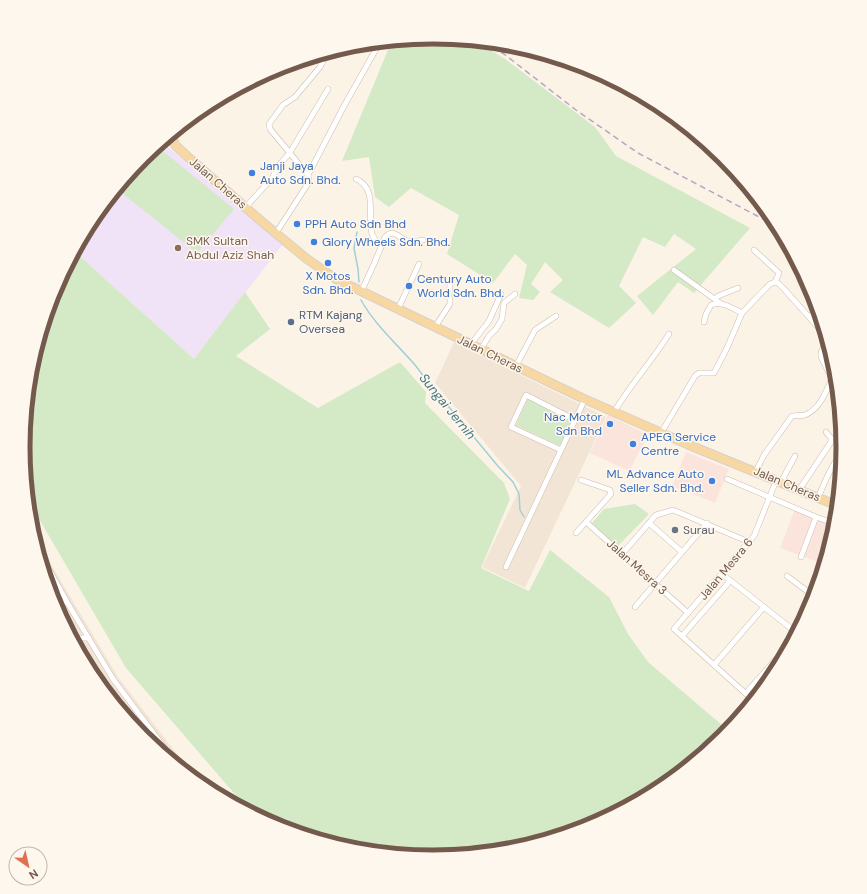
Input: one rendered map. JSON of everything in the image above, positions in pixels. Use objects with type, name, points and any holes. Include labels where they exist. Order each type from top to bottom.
[{"type":"main road","name":"Jalan Cheras","points":[[173,139],[176,146]]},
{"type":"main road","name":"Jalan Cheras","points":[[170,141],[246,208],[323,271],[361,292],[585,399],[661,433],[833,504]]},
{"type":"street","points":[[308,175],[377,48]]},
{"type":"street","points":[[276,233],[309,182],[308,175],[289,154],[270,129],[269,124],[283,105],[295,97],[320,67],[325,58]]},
{"type":"street","points":[[246,208],[273,177],[277,167],[289,154],[328,89]]},
{"type":"street","points":[[356,179],[360,181],[369,194],[372,233],[381,247]]},
{"type":"street","points":[[361,292],[385,237],[391,233],[408,241],[423,240]]},
{"type":"street","points":[[661,433],[695,376],[699,373],[714,372],[727,348],[742,312],[770,284],[774,282],[780,273],[754,250]]},
{"type":"street","points":[[398,309],[419,264]]},
{"type":"street","points":[[674,270],[720,303],[742,312]]},
{"type":"street","points":[[774,282],[778,283],[784,289],[819,327]]},
{"type":"street","points":[[435,327],[450,304],[450,284]]},
{"type":"street","points":[[714,299],[738,288]]},
{"type":"street","points":[[471,344],[489,321],[501,294]]},
{"type":"street","points":[[481,349],[502,319],[504,303],[515,294]]},
{"type":"street","points":[[704,322],[711,305],[720,303]]},
{"type":"street","points":[[810,317],[814,312]]},
{"type":"street","points":[[516,366],[535,330],[556,316]]},
{"type":"street","points":[[614,412],[670,334]]},
{"type":"street","points":[[824,346],[821,352],[821,357],[831,376]]},
{"type":"street","points":[[756,471],[764,455],[792,416],[803,416],[813,410],[820,402],[831,380]]},
{"type":"street","points":[[561,450],[512,428],[526,395],[575,420]]},
{"type":"street","points":[[506,567],[585,399]]},
{"type":"street","points":[[799,490],[831,442],[831,438],[826,432]]},
{"type":"street","name":"Jalan Mesra 6","points":[[682,636],[674,629],[754,536],[770,496],[795,456]]},
{"type":"street","points":[[818,498],[837,459]]},
{"type":"street","points":[[727,479],[830,522]]},
{"type":"street","points":[[576,533],[611,494],[610,490],[581,480]]},
{"type":"street","points":[[622,554],[656,515],[673,510],[749,542]]},
{"type":"street","points":[[801,557],[816,517]]},
{"type":"street","name":"Jalan Mesra 3","points":[[586,522],[688,613]]},
{"type":"street","points":[[649,523],[682,552]]},
{"type":"street","points":[[635,607],[706,524]]},
{"type":"street","points":[[722,574],[793,630]]},
{"type":"street","points":[[51,576],[113,679],[159,743]]},
{"type":"street","points":[[787,576],[809,593]]},
{"type":"street","points":[[730,581],[682,636],[750,697]]},
{"type":"street","points":[[61,602],[67,602]]},
{"type":"street","points":[[714,666],[764,607]]},
{"type":"street","points":[[78,638],[89,638]]},
{"type":"street","points":[[746,693],[779,656]]},
{"type":"shaded area","name":"SMK Sultan Abdul Aziz Shah","points":[[166,145],[283,244],[194,359],[79,255],[113,201],[130,181]]},
{"type":"shaded area","points":[[454,342],[606,417],[525,588],[482,567],[521,486],[435,383]]},
{"type":"shaded area","points":[[608,415],[648,435],[629,471],[590,453]]},
{"type":"shaded area","points":[[686,452],[729,469],[715,503],[672,486]]},
{"type":"shaded area","points":[[795,509],[830,523],[820,563],[780,548]]},
{"type":"shaded area","points":[[45,554],[118,677],[185,764],[167,750],[130,713],[113,693],[98,671],[84,649],[61,601],[51,577]]},
{"type":"green space","points":[[407,44],[460,44],[486,47],[505,59],[595,127],[616,156],[750,228],[694,293],[678,282],[653,315],[637,296],[696,249],[674,234],[665,247],[643,237],[619,286],[636,303],[609,328],[550,292],[563,280],[545,262],[531,284],[540,292],[533,300],[519,298],[527,265],[515,254],[493,283],[447,254],[459,215],[411,188],[389,207],[375,197],[369,157],[342,161],[389,46]]},
{"type":"green space","points":[[161,150],[234,209],[197,253],[122,193],[144,166]]},
{"type":"green space","points":[[79,255],[194,359],[245,292],[270,329],[236,356],[318,408],[400,362],[426,392],[425,403],[504,483],[510,499],[481,568],[529,591],[550,550],[609,597],[628,634],[648,662],[724,727],[700,750],[658,782],[612,809],[588,820],[538,837],[512,843],[460,850],[407,850],[355,843],[329,837],[279,820],[240,800],[126,668],[35,513],[33,500],[30,447],[33,394],[51,317]]},
{"type":"green space","points":[[528,399],[573,420],[561,446],[516,425]]},
{"type":"green space","points":[[635,504],[649,514],[617,547],[592,523],[604,509]]},
{"type":"waterway","name":"Sungai Jernih","points":[[357,232],[354,248],[359,282]]},
{"type":"waterway","name":"Sungai Jernih","points":[[361,300],[379,326],[415,365],[436,393],[513,482],[519,494],[520,510],[524,517]]},
{"type":"railway","points":[[495,48],[576,110],[638,153],[768,222]]},
{"type":"place","name":"Janji Jaya Auto Sdn. Bhd.","points":[[252,173]]},
{"type":"place","name":"PPH Auto Sdn Bhd","points":[[297,224]]},
{"type":"place","name":"Glory Wheels Sdn. Bhd.","points":[[314,242]]},
{"type":"place","name":"SMK Sultan Abdul Aziz Shah","points":[[178,248]]},
{"type":"place","name":"X Motos Sdn. Bhd.","points":[[328,263]]},
{"type":"place","name":"Century Auto World Sdn. Bhd.","points":[[409,286]]},
{"type":"place","name":"RTM Kajang Oversea","points":[[291,322]]},
{"type":"place","name":"Nac Motor Sdn Bhd","points":[[610,424]]},
{"type":"place","name":"APEG Service Centre","points":[[633,444]]},
{"type":"place","name":"ML Advance Auto Seller Sdn. Bhd.","points":[[712,481]]},
{"type":"place","name":"Surau","points":[[675,530]]}]
